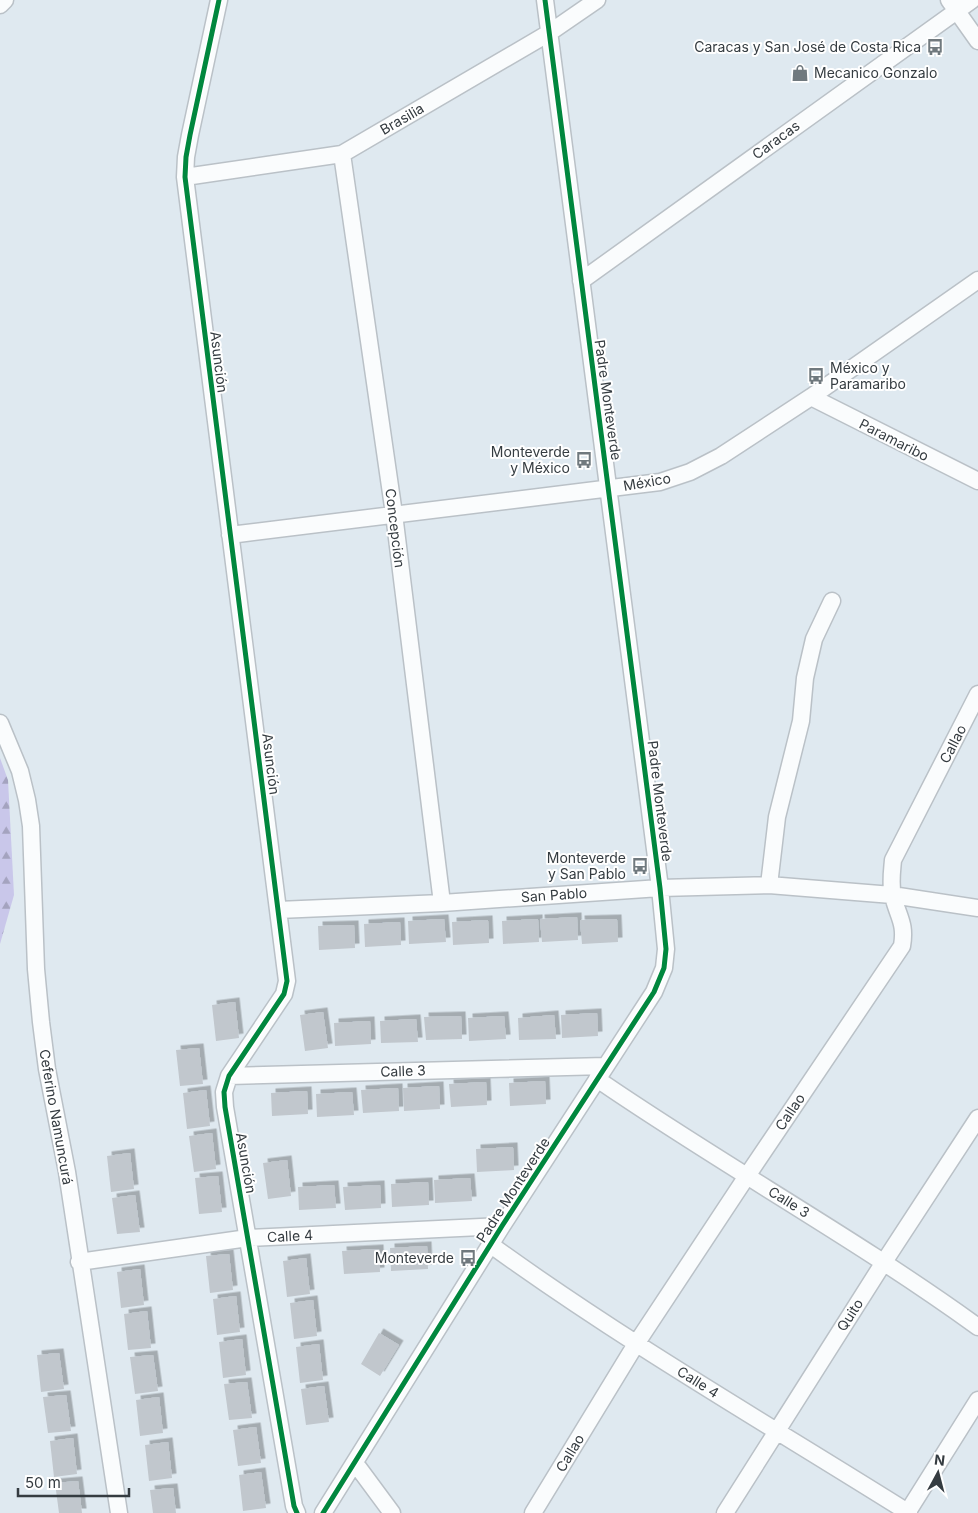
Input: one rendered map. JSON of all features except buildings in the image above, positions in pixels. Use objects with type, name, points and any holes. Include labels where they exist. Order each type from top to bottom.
[{"type":"street","points":[[0,5],[5,0]]},
{"type":"street","name":"Asunción","points":[[219,0],[190,135],[185,177],[287,981],[284,994],[229,1076],[224,1092],[224,1107],[294,1506],[297,1513]]},
{"type":"street","name":"Padre Monteverde","points":[[323,1513],[502,1226],[654,992],[664,968],[666,949],[660,888],[545,0]]},
{"type":"street","name":"Brasilia","points":[[185,177],[342,154],[549,34],[597,0]]},
{"type":"street","name":"Caracas","points":[[581,281],[953,5],[972,0]]},
{"type":"street","points":[[953,5],[978,41]]},
{"type":"street","name":"Concepción","points":[[342,154],[394,514],[442,903]]},
{"type":"street","name":"México","points":[[230,535],[660,482],[690,472],[722,456],[811,397],[978,280]]},
{"type":"street","name":"Paramaribo","points":[[811,397],[978,481]]},
{"type":"street","points":[[769,885],[776,817],[801,721],[805,678],[814,639],[832,601]]},
{"type":"street","name":"Callao","points":[[533,1513],[636,1344],[902,946],[905,932],[892,895],[891,876],[893,860],[978,694]]},
{"type":"street","name":"Ceferino Namuncurá","points":[[0,723],[20,771],[28,800],[31,826],[36,968],[41,1022],[119,1513]]},
{"type":"street","name":"San Pablo","points":[[278,910],[442,903],[660,888],[769,885],[892,895],[978,908]]},
{"type":"street","name":"Calle 3","points":[[229,1076],[602,1072],[642,1110],[884,1262],[978,1328]]},
{"type":"street","name":"Quito","points":[[724,1513],[978,1118]]},
{"type":"street","name":"Calle 4","points":[[79,1262],[248,1238],[502,1226]]},
{"type":"street","name":"Calle 4","points":[[491,1245],[636,1344],[908,1513]]},
{"type":"street","points":[[908,1513],[978,1400]]},
{"type":"street","points":[[355,1464],[392,1513]]},
{"type":"green space","points":[[0,758],[8,780],[14,895],[0,944]]},
{"type":"cycle path","points":[[219,0],[190,135],[185,177],[287,981],[284,994],[229,1076],[224,1092],[225,1107],[294,1506],[297,1513]]},
{"type":"cycle path","points":[[323,1513],[502,1226],[654,992],[664,968],[666,949],[660,888],[545,0]]},
{"type":"place","name":"Caracas y San José de Costa Rica","points":[[935,47]]},
{"type":"place","name":"Mecanico Gonzalo","points":[[800,73]]},
{"type":"place","name":"México y Paramaribo","points":[[816,376]]},
{"type":"place","name":"Monteverde y México","points":[[584,460]]},
{"type":"place","name":"Monteverde y San Pablo","points":[[640,866]]},
{"type":"place","name":"Monteverde","points":[[468,1258]]}]
